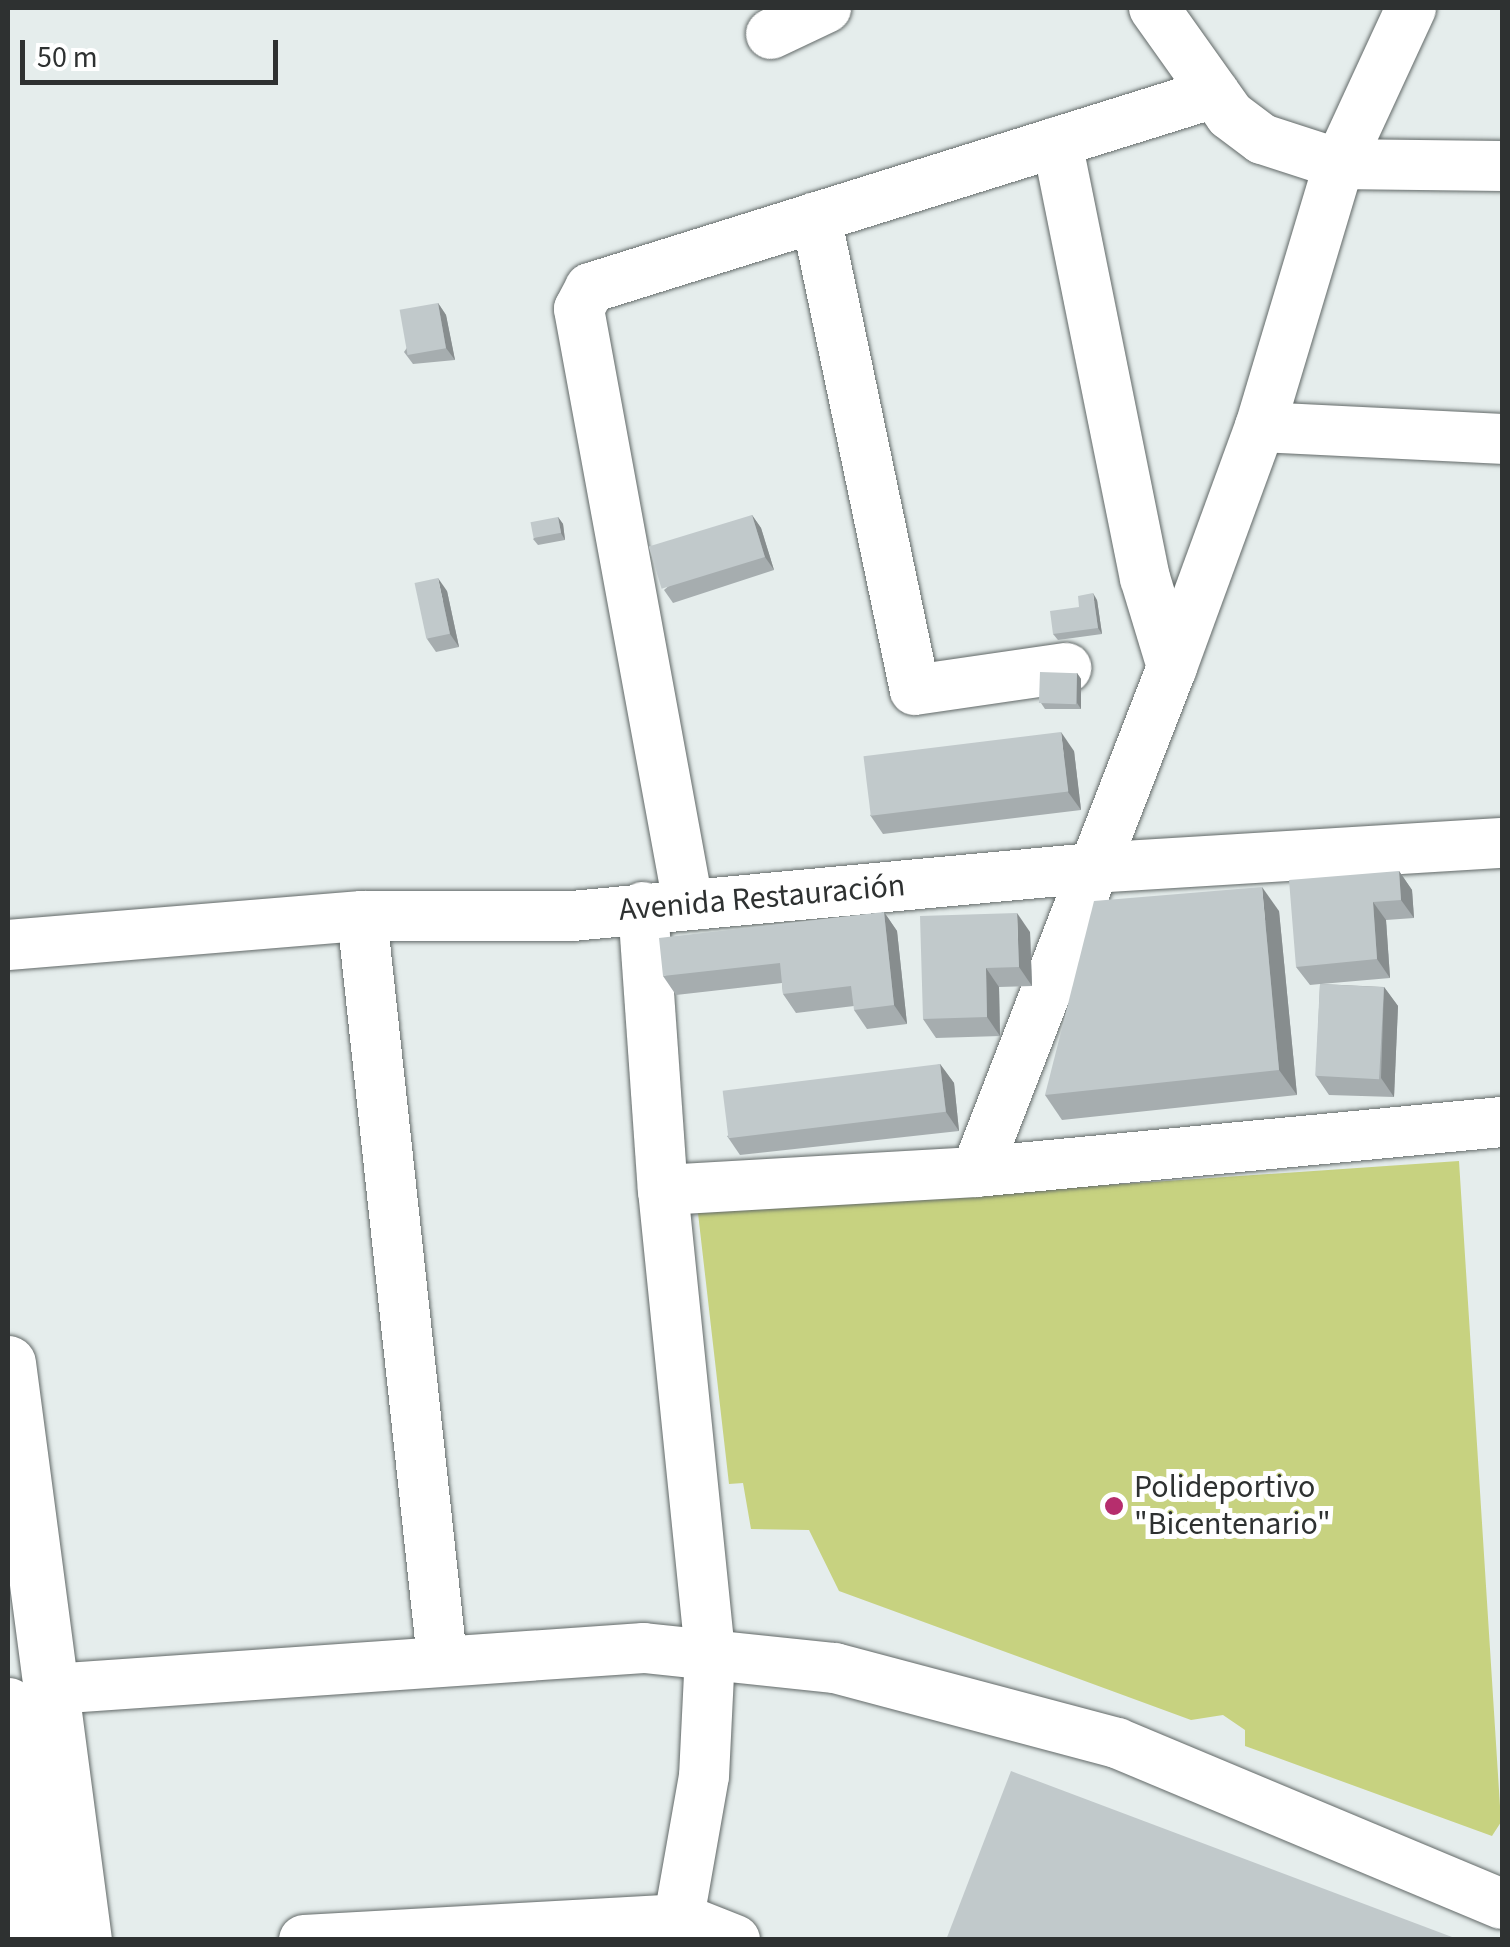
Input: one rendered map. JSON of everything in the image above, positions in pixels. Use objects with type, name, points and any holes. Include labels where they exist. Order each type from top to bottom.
[{"type":"main road","points":[[8,1364],[30,1697],[36,1940]]},
{"type":"main road","points":[[30,1697],[84,1940]]},
{"type":"street","points":[[772,34],[826,8]]},
{"type":"street","points":[[1154,8],[1230,115],[1262,139],[1338,164],[1502,166]]},
{"type":"street","points":[[976,1172],[1172,667],[1260,427],[1338,164],[1412,8]]},
{"type":"street","points":[[678,1929],[704,1776],[710,1654],[663,1190],[665,905],[579,309],[590,288],[1214,93]]},
{"type":"street","points":[[1056,142],[1145,578],[1172,667]]},
{"type":"street","points":[[816,216],[915,690],[1066,668]]},
{"type":"street","points":[[1260,427],[1502,439]]},
{"type":"street","name":"Avenida Restauración","points":[[12,948],[362,916],[572,916],[1092,868],[1502,843]]},
{"type":"street","points":[[362,916],[442,1659]]},
{"type":"street","points":[[663,1190],[976,1172],[1502,1122]]},
{"type":"street","points":[[30,1697],[442,1659],[644,1648],[835,1668],[1116,1742],[1502,1904]]},
{"type":"street","points":[[304,1940],[678,1929],[734,1940]]},
{"type":"green space","name":"Polideportivo \"Bicentenario\"","points":[[1459,1161],[1501,1822],[1492,1836],[1245,1746],[1245,1730],[1223,1715],[1191,1720],[839,1591],[809,1530],[751,1529],[743,1483],[729,1484],[698,1213]]},
{"type":"building","points":[[438,303],[446,348],[408,355],[400,310]]},
{"type":"building","points":[[752,515],[765,557],[662,589],[649,547]]},
{"type":"building","points":[[558,517],[561,533],[534,538],[531,522]]},
{"type":"building","points":[[438,578],[450,634],[426,639],[415,583]]},
{"type":"building","points":[[1093,593],[1098,628],[1053,634],[1050,611],[1079,607],[1078,596]]},
{"type":"building","points":[[1040,672],[1077,673],[1076,704],[1039,703]]},
{"type":"building","points":[[1061,732],[1068,792],[871,816],[863,756]]},
{"type":"building","points":[[1399,871],[1401,900],[1373,902],[1377,959],[1296,967],[1289,880]]},
{"type":"building","points":[[1262,887],[1279,1070],[1045,1095],[1094,901]]},
{"type":"building","points":[[884,912],[894,1005],[854,1010],[851,986],[783,994],[780,963],[663,976],[659,938]]},
{"type":"building","points":[[1017,913],[1019,967],[986,968],[987,1017],[923,1019],[920,916]]},
{"type":"building","points":[[1320,984],[1384,987],[1379,1079],[1315,1076]]},
{"type":"building","points":[[940,1064],[946,1112],[728,1138],[723,1091]]},
{"type":"building","points":[[1011,1771],[1460,1940],[946,1940]]},
{"type":"place","name":"Polideportivo \"Bicentenario\"","points":[[1114,1506]]}]
